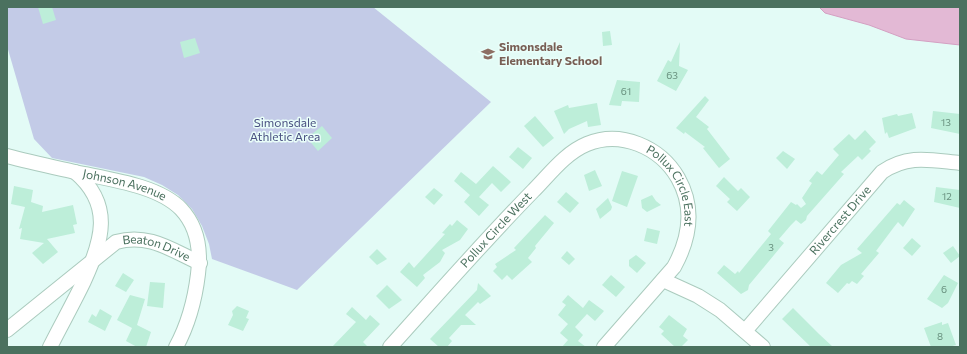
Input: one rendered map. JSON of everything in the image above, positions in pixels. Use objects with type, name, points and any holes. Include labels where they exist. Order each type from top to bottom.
[{"type":"street","name":"Pollux Circle East","points":[[604,347],[663,280],[682,253],[687,238],[689,215],[684,190],[677,177],[666,163],[651,150],[639,144],[619,139]]},
{"type":"street","name":"Pollux Circle West","points":[[390,347],[504,220],[564,159],[587,144],[600,140],[619,139]]},
{"type":"street","name":"Johnson Avenue","points":[[7,156],[121,182],[168,199],[180,209],[190,222],[196,234],[200,250],[200,263],[193,302],[176,347]]},
{"type":"street","name":"Rivercrest Drive","points":[[745,331],[882,172],[903,160],[915,158],[960,162]]},
{"type":"street","points":[[50,347],[74,302],[93,260],[100,237],[99,211],[89,187],[75,172]]},
{"type":"street","name":"Beaton Drive","points":[[7,330],[116,242],[140,238],[158,243],[200,263]]},
{"type":"street","points":[[663,280],[698,296],[720,310],[763,347]]},
{"type":"green space","name":"Simonsdale Athletic Area","points":[[7,7],[373,7],[491,102],[297,290],[212,259],[209,244],[202,226],[192,209],[178,195],[162,185],[144,177],[52,158],[34,139],[7,46]]},
{"type":"shaded area","points":[[819,7],[960,7],[960,45],[906,39],[869,25],[825,13]]},
{"type":"building","points":[[38,7],[52,7],[56,20],[43,24]]},
{"type":"building","points":[[610,31],[612,45],[603,46],[602,32]]},
{"type":"building","points":[[195,38],[200,53],[184,58],[180,42]]},
{"type":"building","points":[[680,42],[679,66],[688,70],[676,91],[657,81],[668,60],[671,62]]},
{"type":"building","points":[[617,80],[640,82],[639,102],[622,101],[621,106],[609,105]]},
{"type":"building","points":[[705,96],[709,100],[696,117],[709,127],[707,129],[730,159],[719,168],[703,148],[705,147],[685,132],[684,134],[676,128]]},
{"type":"building","points":[[597,103],[601,125],[588,127],[587,121],[569,129],[564,134],[554,111],[568,105],[569,108]]},
{"type":"building","points":[[933,111],[960,114],[960,134],[931,128]]},
{"type":"building","points":[[912,113],[916,128],[889,138],[887,132],[885,134],[882,118],[897,114],[898,116]]},
{"type":"building","points":[[535,116],[554,138],[543,147],[524,126]]},
{"type":"building","points":[[322,126],[332,138],[318,151],[307,138]]},
{"type":"building","points":[[865,130],[876,142],[869,149],[871,151],[862,160],[858,156],[841,172],[844,174],[807,216],[806,220],[801,224],[796,220],[791,225],[779,239],[784,243],[749,285],[748,290],[741,294],[717,273],[724,265],[735,274],[738,271],[739,273],[771,234],[768,231],[791,202],[796,205],[797,204],[801,208],[806,204],[802,198],[812,183],[809,181],[817,171],[822,175],[839,155],[833,149],[849,134],[855,140]]},
{"type":"building","points":[[518,147],[532,158],[523,169],[509,157]]},
{"type":"building","points":[[783,151],[795,159],[787,169],[776,158]]},
{"type":"building","points":[[493,166],[511,182],[501,192],[492,183],[479,197],[489,205],[479,216],[464,202],[470,195],[454,181],[461,172],[476,184]]},
{"type":"building","points":[[595,170],[602,186],[589,191],[584,175]]},
{"type":"building","points":[[622,171],[638,176],[627,207],[612,201]]},
{"type":"building","points":[[724,177],[738,191],[741,188],[750,197],[737,211],[727,202],[730,199],[716,186]]},
{"type":"building","points":[[14,186],[33,190],[31,202],[43,206],[42,212],[73,205],[77,224],[73,225],[75,233],[47,239],[58,252],[43,264],[32,253],[44,243],[20,239],[22,228],[19,229],[25,207],[11,204]]},
{"type":"building","points":[[936,187],[960,190],[960,208],[934,202]]},
{"type":"building","points":[[434,188],[443,195],[434,205],[425,197]]},
{"type":"building","points":[[566,192],[579,203],[570,213],[557,202]]},
{"type":"building","points":[[652,195],[661,205],[647,212],[642,208],[641,200]]},
{"type":"building","points":[[608,198],[612,207],[611,210],[600,219],[596,209]]},
{"type":"building","points":[[904,200],[915,209],[903,227],[898,222],[876,251],[879,253],[861,274],[864,276],[857,284],[852,281],[849,284],[847,283],[838,293],[826,283],[841,265],[862,253],[857,249],[897,203],[900,205]]},
{"type":"building","points":[[545,215],[554,223],[535,246],[536,248],[528,258],[532,262],[512,280],[507,275],[502,280],[493,271],[497,267],[495,264],[516,250],[514,248]]},
{"type":"building","points":[[457,220],[468,229],[460,240],[442,250],[445,253],[440,262],[423,275],[425,278],[417,287],[400,272],[409,262],[414,268],[445,234],[442,233],[450,224],[452,226]]},
{"type":"building","points":[[647,228],[660,231],[657,244],[644,241]]},
{"type":"building","points":[[912,238],[921,246],[912,256],[903,248]]},
{"type":"building","points":[[953,246],[960,256],[951,263],[943,253]]},
{"type":"building","points":[[377,249],[387,259],[377,265],[369,257]]},
{"type":"building","points":[[567,251],[575,259],[569,265],[561,258]]},
{"type":"building","points":[[636,255],[646,263],[637,273],[629,266],[629,260]]},
{"type":"building","points":[[123,273],[134,280],[126,292],[115,286]]},
{"type":"building","points":[[611,275],[625,287],[616,297],[602,285]]},
{"type":"building","points":[[944,275],[958,283],[948,303],[942,308],[927,299]]},
{"type":"building","points":[[150,282],[165,283],[163,308],[147,306]]},
{"type":"building","points":[[478,283],[491,296],[480,304],[478,302],[465,315],[476,325],[461,325],[449,338],[452,341],[447,347],[439,347],[430,339],[477,290]]},
{"type":"building","points":[[387,285],[402,300],[389,309],[376,296]]},
{"type":"building","points":[[130,295],[145,299],[137,325],[151,332],[146,347],[137,347],[126,341],[132,328],[117,320]]},
{"type":"building","points":[[568,295],[583,308],[589,300],[604,311],[595,321],[587,314],[575,327],[583,335],[578,341],[586,347],[562,347],[568,340],[560,333],[568,324],[558,315],[566,305],[562,302]]},
{"type":"building","points":[[237,306],[249,311],[246,318],[249,319],[243,331],[228,325],[233,315],[232,311]]},
{"type":"building","points":[[352,307],[366,320],[370,315],[380,324],[363,342],[368,347],[332,347],[356,322],[346,314]]},
{"type":"building","points":[[793,308],[833,347],[811,347],[782,319]]},
{"type":"building","points":[[100,309],[112,316],[105,331],[88,322],[92,314],[96,317]]},
{"type":"building","points":[[669,315],[687,329],[683,336],[688,340],[681,347],[675,347],[661,334],[664,331],[659,327]]},
{"type":"building","points":[[942,322],[942,325],[948,323],[956,345],[949,347],[931,347],[924,328]]},
{"type":"place","name":"Simonsdale Elementary School","points":[[488,54]]}]
